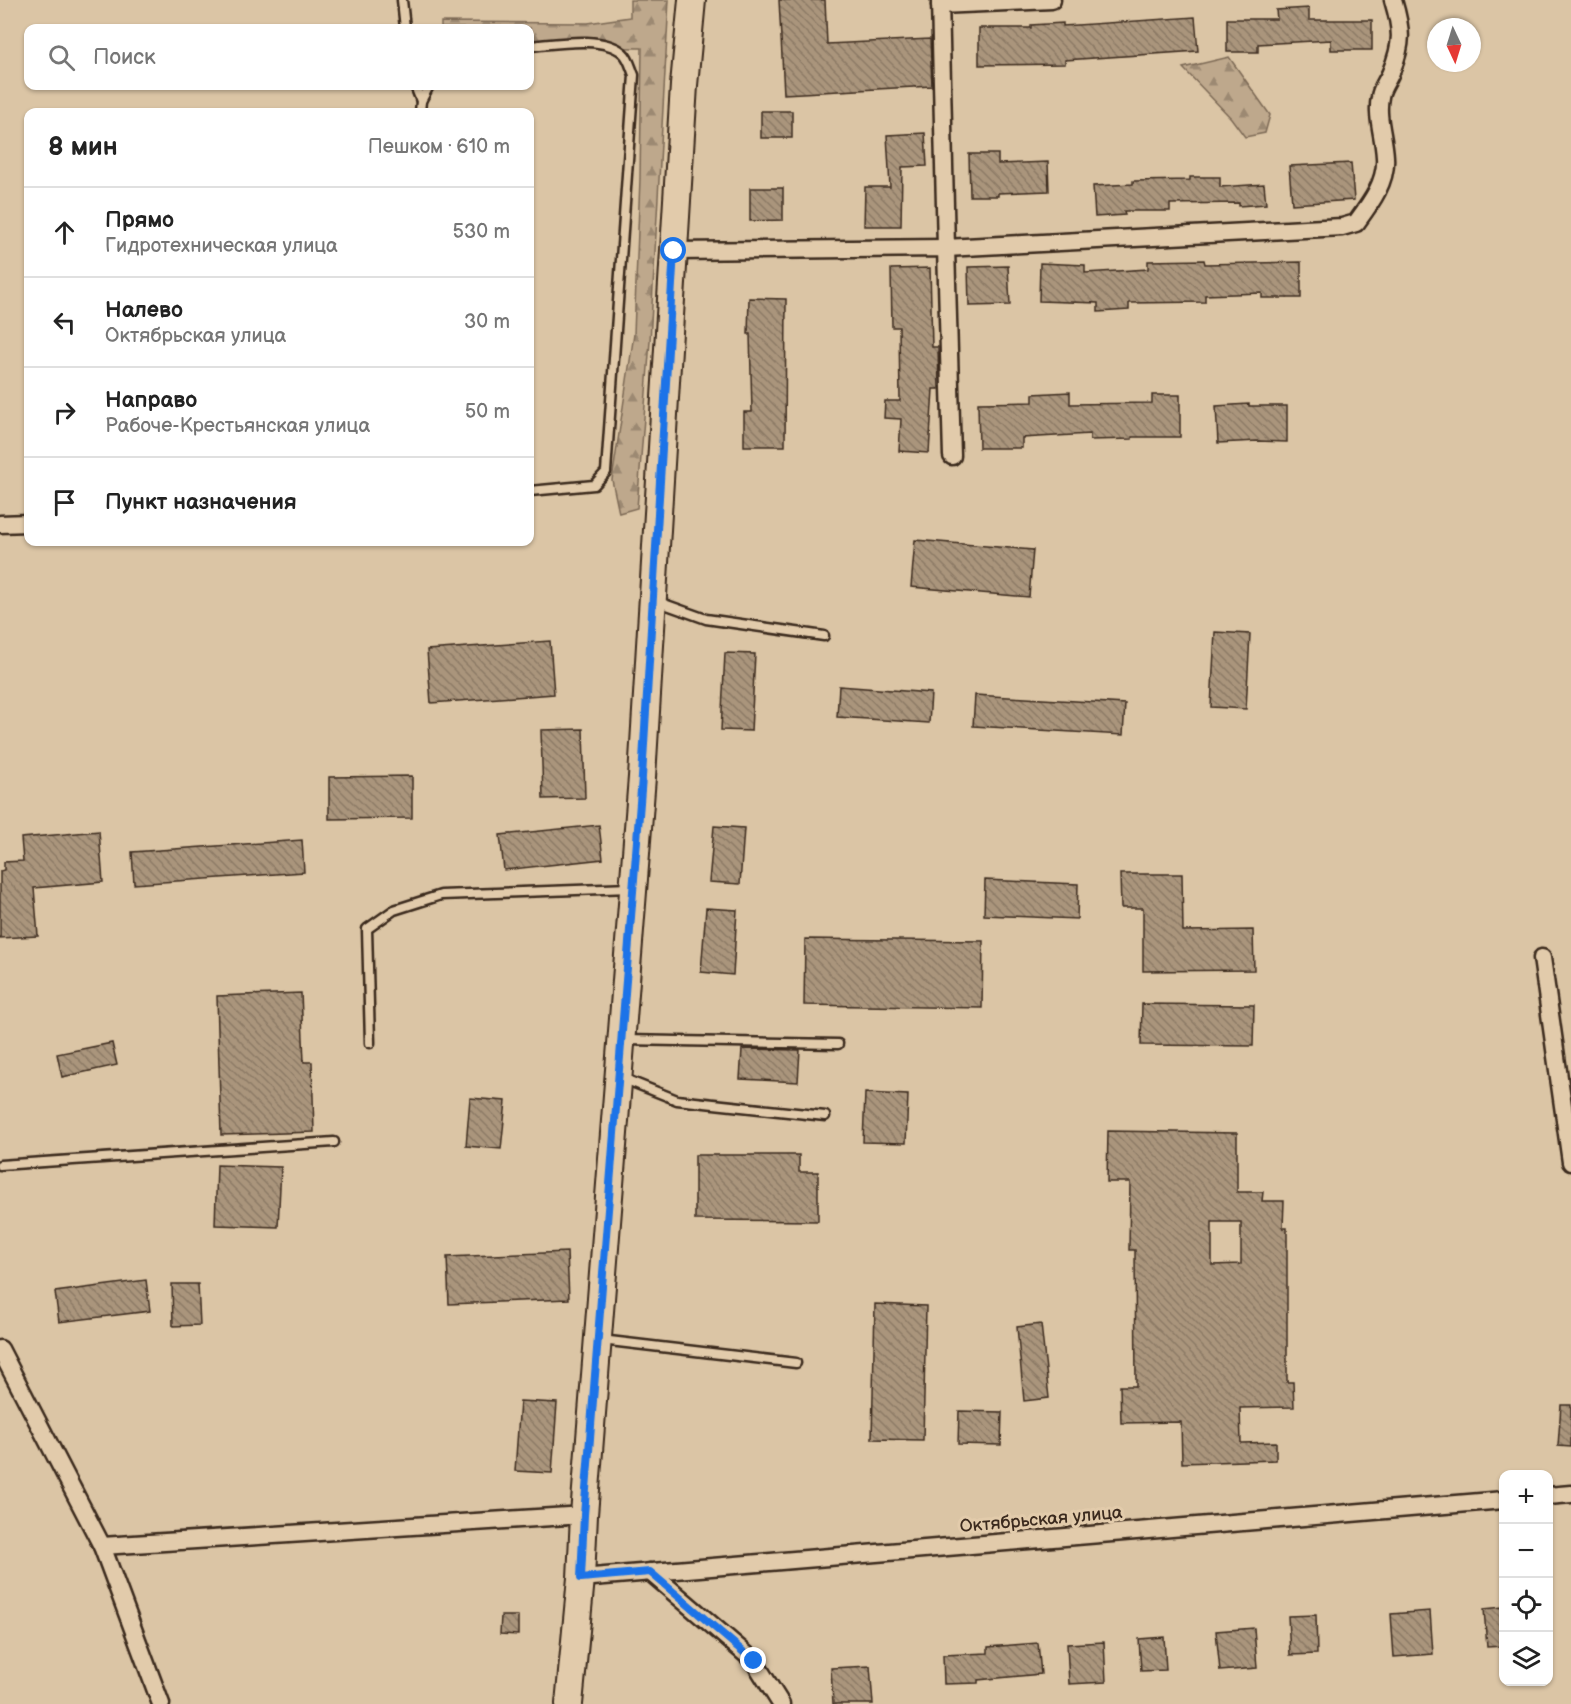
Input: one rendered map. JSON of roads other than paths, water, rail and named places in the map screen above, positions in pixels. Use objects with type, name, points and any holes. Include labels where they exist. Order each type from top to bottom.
[{"type":"main road","points":[[569,1704],[581,1578],[633,888],[684,85],[692,0]]},
{"type":"street","points":[[952,456],[940,2],[1052,0]]},
{"type":"street","points":[[674,251],[946,248],[1342,227],[1356,223],[1380,188],[1386,159],[1378,113],[1380,94],[1401,44],[1398,17],[1393,0]]},
{"type":"street","points":[[0,524],[24,523]]},
{"type":"street","points":[[1542,958],[1571,1162]]},
{"type":"street","points":[[0,1349],[102,1545],[161,1704]]},
{"type":"street","points":[[1553,1496],[1571,1494]]},
{"type":"street","name":"Октябрьская улица","points":[[581,1578],[1499,1500]]},
{"type":"street","points":[[102,1545],[584,1515]]},
{"type":"street","points":[[650,1572],[754,1661],[781,1704]]},
{"type":"lane","points":[[402,0],[405,24]]},
{"type":"lane","points":[[534,46],[607,44],[625,54],[634,75],[606,472],[594,485],[534,491]]},
{"type":"lane","points":[[417,90],[421,101]]},
{"type":"lane","points":[[420,108],[427,90]]},
{"type":"lane","points":[[652,600],[706,619],[824,636]]},
{"type":"lane","points":[[370,1043],[367,929],[394,910],[441,895],[633,888]]},
{"type":"lane","points":[[621,1040],[838,1044]]},
{"type":"lane","points":[[618,1077],[677,1100],[825,1116]]},
{"type":"lane","points":[[0,1165],[334,1143]]},
{"type":"lane","points":[[598,1340],[796,1363]]}]
